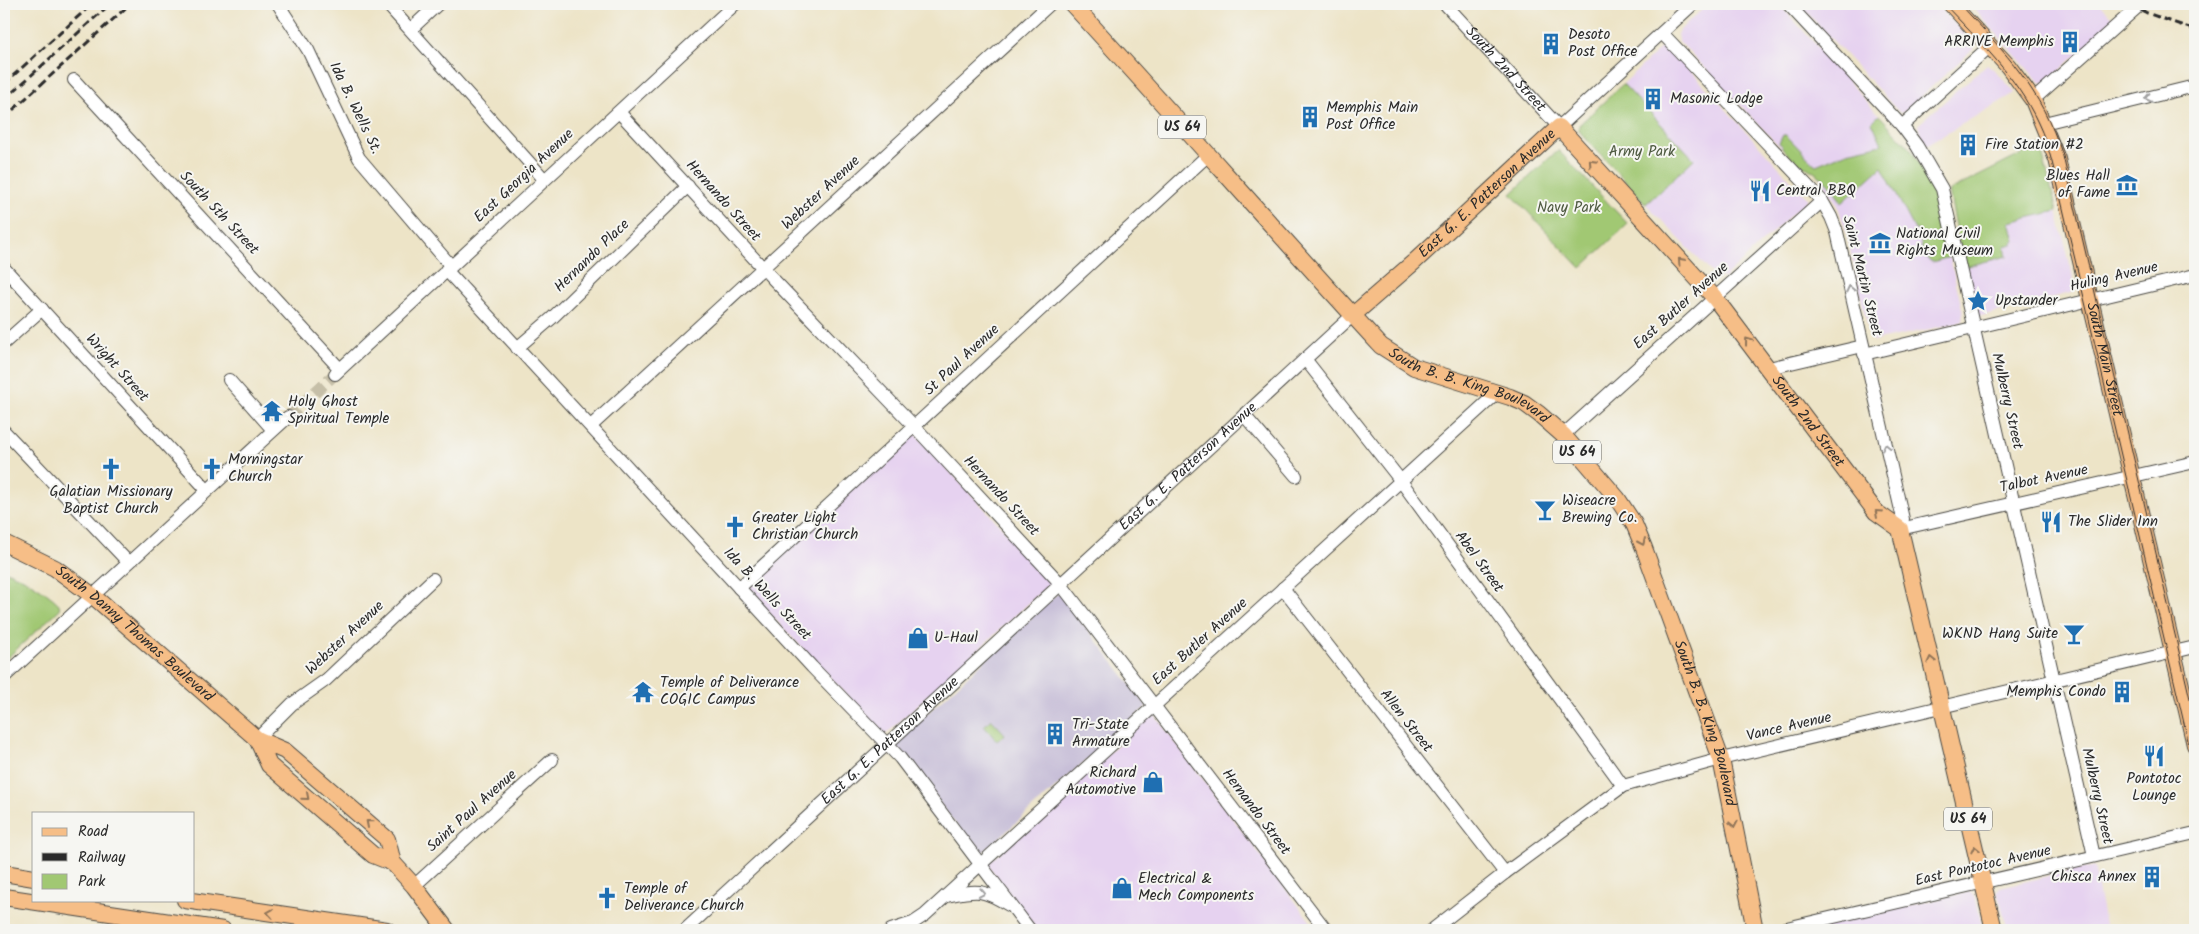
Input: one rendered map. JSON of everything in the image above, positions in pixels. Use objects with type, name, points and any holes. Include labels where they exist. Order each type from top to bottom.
[{"type":"main road","name":"South B. B. King Boulevard","points":[[1072,4],[1207,156],[1381,346],[1414,367],[1524,403],[1562,435],[1617,498],[1634,524],[1644,548],[1721,759],[1755,930]]},
{"type":"main road","name":"South Main Street","points":[[1951,4],[2020,80],[2033,100],[2058,159],[2195,745]]},
{"type":"main road","name":"South 2nd Street","points":[[1558,127],[1714,297],[1876,512],[1900,529]]},
{"type":"main road","name":"East G. E. Patterson Avenue","points":[[1353,315],[1414,262],[1558,127]]},
{"type":"main road","name":"US 64","points":[[1900,529],[1994,930]]},
{"type":"main road","name":"South Danny Thomas Boulevard","points":[[4,543],[55,568],[93,596],[257,739],[269,765],[373,855],[394,863],[414,886],[446,930]]},
{"type":"main road","points":[[4,874],[32,878]]},
{"type":"main road","points":[[4,897],[32,900]]},
{"type":"main road","points":[[55,902],[86,905],[223,930]]},
{"type":"main road","points":[[194,902],[291,923],[388,930]]},
{"type":"street","name":"Ida B. Wells St.","points":[[278,4],[308,50],[359,158],[449,268]]},
{"type":"street","points":[[387,4],[544,179]]},
{"type":"street","points":[[411,29],[438,4]]},
{"type":"street","name":"East Georgia Avenue","points":[[338,372],[544,179],[735,4]]},
{"type":"street","name":"Webster Avenue","points":[[591,426],[1050,4]]},
{"type":"street","name":"South 2nd Street","points":[[1445,4],[1558,127]]},
{"type":"street","name":"East G. E. Patterson Avenue","points":[[1558,127],[1693,4]]},
{"type":"street","name":"Mulberry Street","points":[[1788,4],[1902,126],[1917,146],[1942,189],[2094,856]]},
{"type":"street","points":[[2033,100],[2141,4]]},
{"type":"street","name":"Saint Martin Street","points":[[1662,32],[1822,201],[1831,217],[1837,232],[1903,519],[1900,529]]},
{"type":"street","points":[[1902,126],[1990,46]]},
{"type":"street","name":"South 5th Street","points":[[74,80],[338,372]]},
{"type":"street","points":[[2044,123],[2195,86]]},
{"type":"street","name":"Hernando Street","points":[[619,112],[763,269],[914,426],[1060,584],[1326,930]]},
{"type":"street","name":"St Paul Avenue","points":[[739,588],[1207,156]]},
{"type":"street","name":"Hernando Place","points":[[517,348],[552,318],[688,186]]},
{"type":"street","name":"East Butler Avenue","points":[[1562,435],[1822,201]]},
{"type":"street","name":"Wright Street","points":[[4,268],[207,490]]},
{"type":"street","name":"Ida B. Wells Street","points":[[449,268],[517,348],[739,588],[900,758],[1030,930]]},
{"type":"street","name":"Huling Avenue","points":[[1769,368],[1973,328],[2195,275]]},
{"type":"street","points":[[4,343],[42,309]]},
{"type":"street","name":"East G. E. Patterson Avenue","points":[[685,930],[1353,315]]},
{"type":"street","name":"Abel Street","points":[[1305,359],[1401,481],[1623,786]]},
{"type":"street","points":[[229,380],[274,430]]},
{"type":"street","name":"East Butler Avenue","points":[[892,930],[913,923],[925,915],[1497,394]]},
{"type":"street","points":[[1244,415],[1296,476]]},
{"type":"street","points":[[4,677],[288,417]]},
{"type":"street","points":[[4,431],[128,562]]},
{"type":"street","name":"Talbot Avenue","points":[[1900,529],[2195,462]]},
{"type":"street","name":"Webster Avenue","points":[[257,739],[292,704],[326,680],[433,579]]},
{"type":"street","name":"Allen Street","points":[[1283,588],[1505,873]]},
{"type":"street","name":"Vance Avenue","points":[[1432,930],[1505,873],[1623,786],[1721,759],[2195,648]]},
{"type":"street","name":"Saint Paul Avenue","points":[[414,886],[552,760]]},
{"type":"street","name":"East Pontotoc Avenue","points":[[1778,930],[2195,833]]},
{"type":"street","points":[[946,896],[977,890],[990,894],[1015,909]]},
{"type":"shaded area","points":[[1708,4],[1779,4],[1879,115],[1872,122],[1882,144],[1816,165],[1779,143],[1784,151],[1678,40],[1677,34],[1682,28]]},
{"type":"shaded area","points":[[1799,4],[1935,4],[1972,41],[1973,49],[1905,111],[1900,113]]},
{"type":"shaded area","points":[[1970,4],[2098,4],[2114,18],[2108,23],[2110,26],[2045,83],[2039,82]]},
{"type":"shaded area","points":[[1667,45],[1808,199],[1724,278],[1715,276],[1646,204],[1694,159],[1623,84],[1663,46]]},
{"type":"shaded area","points":[[1987,64],[1999,74],[2015,93],[1927,145],[1921,136],[1918,125]]},
{"type":"shaded area","name":"National Civil Rights Museum","points":[[1882,167],[1915,230],[1918,230],[1925,256],[1932,261],[1950,257],[1963,313],[1962,321],[1958,323],[1873,341],[1870,337],[1846,231],[1837,204],[1819,176],[1836,193],[1856,189]]},
{"type":"shaded area","points":[[2057,211],[2075,285],[2074,292],[1977,317],[1964,267],[2007,256],[2005,246],[2013,244],[2012,242],[2015,241],[2010,222]]},
{"type":"shaded area","points":[[913,431],[1052,582],[885,735],[746,589]]},
{"type":"shaded area","points":[[1059,592],[1147,706],[980,855],[893,745]]},
{"type":"shaded area","points":[[1153,713],[1318,930],[1037,930],[987,864]]},
{"type":"shaded area","points":[[2094,866],[2106,930],[2008,930],[1997,891],[2000,887]]},
{"type":"shaded area","points":[[1969,892],[1975,896],[1983,930],[1802,930]]},
{"type":"green space","name":"Army Park","points":[[1623,84],[1694,159],[1646,204],[1579,131],[1579,125]]},
{"type":"green space","points":[[1879,115],[1910,148],[1935,192],[1950,257],[1932,262],[1924,256],[1918,230],[1915,230],[1882,167],[1842,203],[1828,183],[1790,156],[1779,143],[1783,135],[1786,135],[1816,165],[1847,152],[1882,144],[1872,122]]},
{"type":"green space","points":[[2040,145],[2057,211],[2010,222],[2015,241],[2013,244],[2005,246],[2007,256],[1964,267],[1949,191]]},
{"type":"green space","name":"Navy Park","points":[[1558,150],[1628,224],[1581,268],[1511,194]]},
{"type":"green space","points":[[4,570],[40,589],[59,604],[60,609],[5,660],[4,658]]},
{"type":"green space","points":[[991,719],[1005,734],[997,741],[984,726]]},
{"type":"tunnel","points":[[288,417],[335,374]]},
{"type":"tram line","points":[[1944,4],[1984,46],[2019,90],[2038,123],[2049,151],[2195,770]]},
{"type":"tram line","points":[[1960,4],[2007,56],[2033,91],[2044,110],[2063,156],[2195,720]]},
{"type":"railway","points":[[4,84],[92,4]]},
{"type":"railway","points":[[4,100],[110,4]]},
{"type":"railway","points":[[4,118],[130,4]]},
{"type":"railway","points":[[2130,4],[2147,13],[2195,30]]},
{"type":"place","name":"ARRIVE Memphis","points":[[2070,42]]},
{"type":"place","name":"Desoto Post Office","points":[[1551,44]]},
{"type":"place","name":"Masonic Lodge","points":[[1653,99]]},
{"type":"place","name":"Memphis Main Post Office","points":[[1310,117]]},
{"type":"place","name":"Fire Station #2","points":[[1968,145]]},
{"type":"place","name":"Blues Hall of Fame","points":[[2127,185]]},
{"type":"place","name":"Central BBQ","points":[[1760,191]]},
{"type":"place","name":"National Civil Rights Museum","points":[[1880,243]]},
{"type":"place","name":"Upstander","points":[[1978,301]]},
{"type":"place","name":"Holy Ghost Spiritual Temple","points":[[272,411]]},
{"type":"place","name":"Galatian Missionary Baptist Church","points":[[111,469]]},
{"type":"place","name":"Morningstar Church","points":[[212,469]]},
{"type":"place","name":"Wiseacre Brewing Co.","points":[[1545,510]]},
{"type":"place","name":"The Slider Inn","points":[[2051,522]]},
{"type":"place","name":"Greater Light Christian Church","points":[[735,527]]},
{"type":"place","name":"WKND Hang Suite","points":[[2074,634]]},
{"type":"place","name":"U-Haul","points":[[918,638]]},
{"type":"place","name":"Temple of Deliverance COGIC Campus","points":[[643,692]]},
{"type":"place","name":"Memphis Condo","points":[[2122,692]]},
{"type":"place","name":"Tri-State Armature","points":[[1055,734]]},
{"type":"place","name":"Pontotoc Lounge","points":[[2154,756]]},
{"type":"place","name":"Richard Automotive","points":[[1153,782]]},
{"type":"place","name":"Chisca Annex","points":[[2152,877]]},
{"type":"place","name":"Electrical & Mech Components","points":[[1122,888]]},
{"type":"place","name":"Temple of Deliverance Church","points":[[607,898]]}]
